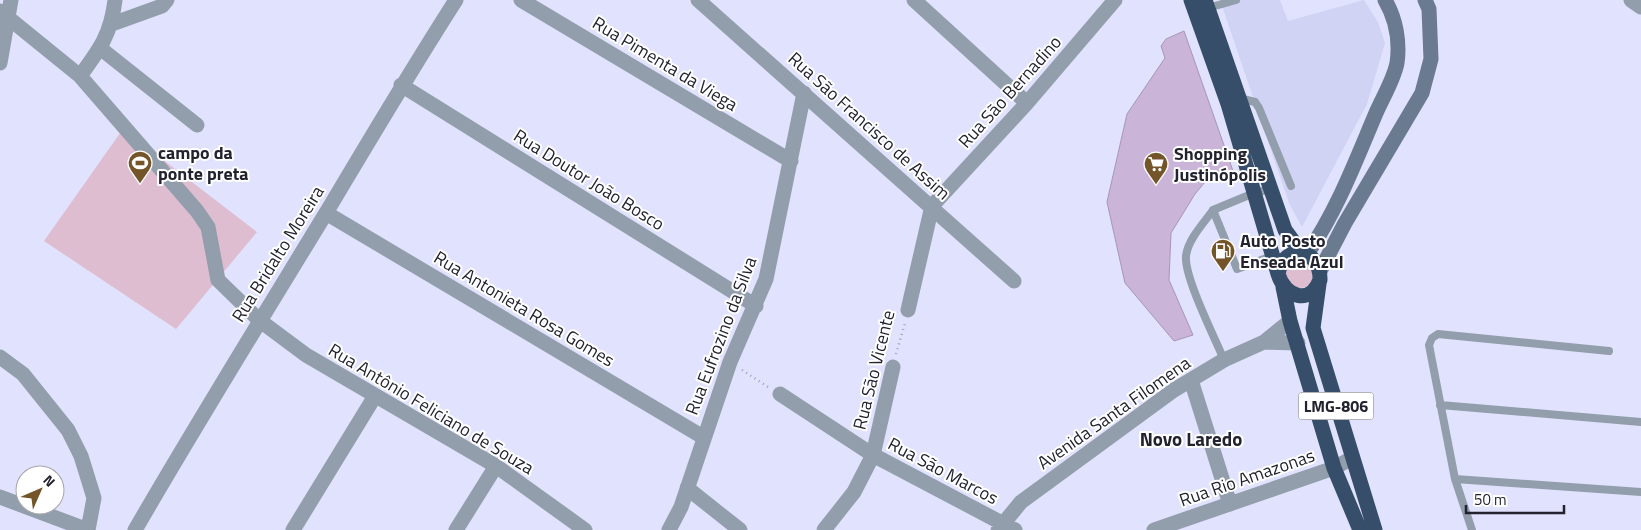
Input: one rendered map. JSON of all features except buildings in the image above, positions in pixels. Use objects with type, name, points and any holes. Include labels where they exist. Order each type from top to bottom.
[{"type":"highway","name":"LMG-806","points":[[1191,0],[1228,104],[1334,468],[1357,528]]},
{"type":"highway","points":[[1207,4],[1286,230],[1304,253],[1313,258],[1320,276],[1313,292],[1300,296],[1288,292],[1280,280],[1282,261],[1294,253],[1304,253]]},
{"type":"highway","name":"LMG-806","points":[[1320,276],[1313,328],[1375,530]]},
{"type":"street","points":[[0,63],[3,13],[11,0]]},
{"type":"street","points":[[80,76],[100,48],[112,24],[115,0]]},
{"type":"street","points":[[112,24],[162,6],[167,0]]},
{"type":"street","name":"Rua Bridalto Moreira","points":[[135,530],[401,85],[456,0]]},
{"type":"street","name":"Rua Pimenta da Viega","points":[[521,0],[791,161]]},
{"type":"street","name":"Rua São Francisco de Assim","points":[[698,0],[932,206],[1014,281]]},
{"type":"street","points":[[914,0],[1027,103]]},
{"type":"street","name":"Rua São Bernadino","points":[[932,206],[1027,103],[1115,0]]},
{"type":"street","points":[[1304,253],[1324,226],[1353,168],[1396,65],[1399,40],[1390,8],[1385,0]]},
{"type":"street","points":[[1320,276],[1345,223],[1422,93],[1431,59],[1429,9],[1425,0]]},
{"type":"street","points":[[1631,0],[1641,8]]},
{"type":"street","name":"Rua Antônio Feliciano de Souza","points":[[3,13],[80,76],[197,211],[210,235],[218,280],[259,320],[306,355],[496,466],[584,530]]},
{"type":"street","points":[[100,48],[197,125]]},
{"type":"street","name":"Rua Doutor João Bosco","points":[[401,85],[756,306]]},
{"type":"street","name":"Rua Eufrozino da Silva","points":[[669,530],[682,506],[703,437],[730,362],[756,306],[766,279],[804,93]]},
{"type":"street","name":"Rua São Vicente","points":[[908,310],[932,206]]},
{"type":"street","name":"Rua Antonieta Rosa Gomes","points":[[326,213],[703,437]]},
{"type":"street","name":"Avenida Santa Filomena","points":[[1005,528],[1021,502],[1191,380],[1224,360],[1264,342],[1290,321]]},
{"type":"street","name":"Avenida Santa Filomena","points":[[1264,342],[1298,343]]},
{"type":"street","points":[[0,357],[23,374],[68,430],[81,456],[94,498],[88,530],[0,497]]},
{"type":"street","name":"Rua São Vicente","points":[[824,530],[854,492],[873,455],[893,367]]},
{"type":"street","points":[[1191,380],[1230,504]]},
{"type":"street","name":"Rua São Marcos","points":[[780,394],[873,455],[1005,528]]},
{"type":"street","points":[[293,530],[375,396]]},
{"type":"street","name":"Rua Rio Amazonas","points":[[1164,528],[1334,468],[1352,458]]},
{"type":"street","points":[[456,530],[496,466]]},
{"type":"street","points":[[687,488],[740,530]]},
{"type":"lane","points":[[1207,4],[1236,0]]},
{"type":"lane","points":[[1239,98],[1255,102],[1259,108],[1291,186]]},
{"type":"lane","points":[[1224,360],[1188,273],[1186,256],[1192,240],[1213,210],[1254,193],[1271,189]]},
{"type":"lane","points":[[1213,210],[1237,269],[1272,256]]},
{"type":"lane","points":[[1472,530],[1454,479],[1429,345],[1432,338],[1438,334],[1608,351]]},
{"type":"lane","points":[[1440,405],[1641,422]]},
{"type":"lane","points":[[1454,479],[1641,492]]},
{"type":"path","name":"Rua São Vicente","points":[[893,367],[908,310]]},
{"type":"path","points":[[730,362],[780,394]]},
{"type":"shaded area","points":[[1220,0],[1280,0],[1288,21],[1364,0],[1378,22],[1385,43],[1367,104],[1302,227],[1289,203]]},
{"type":"shaded area","name":"campo da ponte preta","points":[[123,129],[257,232],[176,329],[44,241]]},
{"type":"shaded area","points":[[1300,260],[1310,264],[1314,274],[1310,284],[1300,288],[1290,284],[1286,274],[1290,264]]},
{"type":"place","name":"campo da ponte preta","points":[[140,184]]},
{"type":"place","name":"Shopping Justinópolis","points":[[1156,185]]},
{"type":"place","name":"Auto Posto Enseada Azul","points":[[1223,272]]},
{"type":"district","name":"Novo Laredo","points":[[1191,439]]}]
